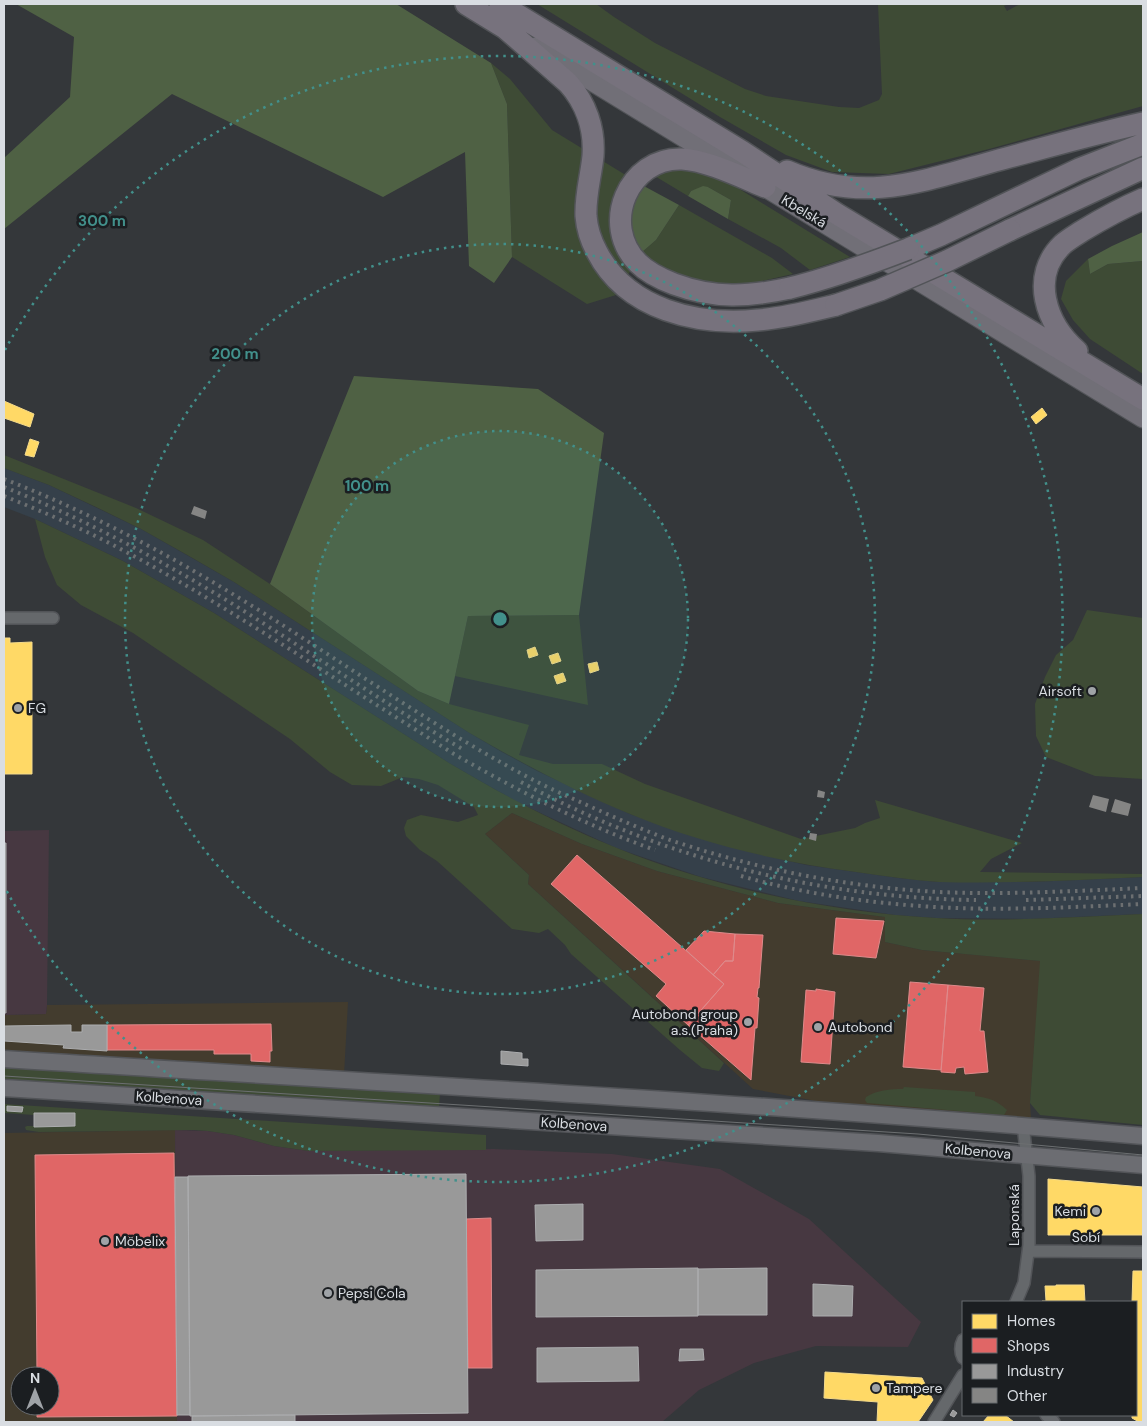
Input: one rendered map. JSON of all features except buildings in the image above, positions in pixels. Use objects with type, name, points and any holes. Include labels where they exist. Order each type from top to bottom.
[{"type":"highway","name":"Kbelská","points":[[466,4],[505,28]]},
{"type":"highway","name":"Kbelská","points":[[500,4],[743,152],[837,214],[1143,399]]},
{"type":"highway","points":[[505,28],[568,83],[583,103],[593,138],[593,155],[587,189],[586,217],[592,243],[601,260],[616,280],[636,296],[654,305],[680,314],[708,319],[758,320],[784,317],[836,305],[880,290],[947,261],[1137,171]]},
{"type":"highway","points":[[743,152],[796,175],[818,182],[850,188],[879,188],[929,179],[1143,123]]},
{"type":"highway","points":[[765,187],[696,161],[674,159],[656,164],[636,178],[627,192],[623,201],[620,218],[622,237],[638,263],[656,276],[686,288],[714,295],[738,296],[757,294],[826,279],[858,268],[941,235],[1079,169],[1143,144]]},
{"type":"highway","points":[[1118,384],[1074,349],[1053,322],[1044,294],[1045,276],[1056,252],[1068,240],[1117,211],[1143,199]]},
{"type":"main road","name":"Kbelská","points":[[505,28],[1143,418]]},
{"type":"main road","name":"Kolbenova","points":[[4,1059],[731,1105],[1143,1136]]},
{"type":"main road","name":"Kolbenova","points":[[4,1088],[878,1143],[1143,1165]]},
{"type":"street","points":[[4,618],[53,618]]},
{"type":"street","name":"Laponská","points":[[1016,1301],[1024,1283],[1029,1251],[1029,1176],[1023,1126]]},
{"type":"street","name":"Sobí","points":[[1029,1251],[1143,1252]]},
{"type":"street","points":[[934,1422],[962,1377]]},
{"type":"shaded area","points":[[4,468],[49,485],[141,529],[234,582],[500,751],[537,771],[630,814],[672,829],[746,851],[806,865],[899,878],[938,882],[1030,882],[1143,877],[1143,914],[1030,919],[936,918],[895,915],[799,901],[701,877],[616,848],[521,804],[449,763],[214,613],[123,561],[35,519],[4,507]]},
{"type":"shaded area","points":[[512,813],[582,844],[657,871],[778,903],[885,917],[885,942],[922,950],[1041,961],[1030,1103],[1031,1118],[847,1107],[753,1089],[528,884],[529,875],[485,834]]},
{"type":"shaded area","points":[[49,830],[46,1014],[4,1015],[4,831]]},
{"type":"shaded area","points":[[348,1002],[344,1075],[4,1051],[4,1015],[46,1014],[47,1005]]},
{"type":"shaded area","name":"Möbelix","points":[[175,1130],[177,1422],[4,1422],[4,1133]]},
{"type":"shaded area","points":[[175,1130],[208,1131],[234,1135],[274,1146],[309,1151],[494,1149],[612,1154],[720,1169],[809,1219],[921,1322],[908,1347],[816,1346],[754,1363],[699,1390],[662,1422],[177,1422]]},
{"type":"green space","points":[[16,4],[396,4],[491,63],[507,104],[512,257],[494,283],[469,266],[465,152],[383,197],[172,94],[4,229],[4,158],[70,97],[74,37]]},
{"type":"green space","points":[[537,4],[596,4],[655,43],[745,89],[766,96],[839,107],[859,108],[879,100],[882,94],[878,4],[1008,4],[1004,6],[1007,11],[1020,4],[1143,4],[1143,106],[989,149],[889,174],[832,172],[786,155],[720,117]]},
{"type":"green space","points":[[491,63],[510,79],[552,130],[642,185],[641,253],[616,295],[587,304],[512,257],[507,104]]},
{"type":"green space","points":[[665,170],[695,170],[728,182],[850,257],[810,270],[781,248],[728,219],[731,200],[708,187],[691,191],[688,196],[653,175]]},
{"type":"green space","points":[[642,185],[679,205],[656,240],[641,253],[630,232],[630,211]]},
{"type":"green space","points":[[703,186],[731,200],[728,219],[688,196],[691,191]]},
{"type":"green space","points":[[679,205],[772,258],[793,274],[739,286],[695,281],[656,266],[641,253],[656,240]]},
{"type":"green space","points":[[1143,232],[1143,261],[1108,264],[1090,274],[1088,259]]},
{"type":"green space","points":[[1088,259],[1090,274],[1108,264],[1143,261],[1143,374],[1090,339],[1073,320],[1061,299],[1066,281]]},
{"type":"green space","points":[[354,376],[538,389],[604,433],[579,615],[468,616],[449,704],[418,691],[270,584]]},
{"type":"green space","points":[[4,455],[136,508],[203,540],[270,584],[418,691],[449,704],[529,725],[519,755],[553,764],[602,764],[645,784],[801,839],[855,828],[880,818],[875,800],[1022,843],[991,859],[980,872],[1143,874],[1143,877],[990,882],[918,880],[827,868],[770,857],[713,843],[657,825],[568,786],[468,732],[234,582],[189,556],[141,529],[96,507],[49,485],[4,468]]},
{"type":"green space","points":[[35,519],[123,561],[214,613],[449,763],[490,787],[574,830],[654,862],[693,875],[774,896],[814,904],[896,915],[936,918],[1040,919],[1143,914],[1143,1125],[1040,1115],[1030,1103],[1040,961],[922,950],[885,942],[885,917],[778,903],[657,871],[582,844],[512,813],[485,834],[529,875],[528,884],[724,1063],[719,1071],[702,1068],[571,954],[565,945],[548,929],[539,933],[512,929],[437,861],[420,850],[406,836],[404,828],[407,820],[421,815],[458,822],[478,815],[474,807],[438,785],[419,779],[403,777],[381,786],[352,785],[330,772],[290,739],[133,633],[81,605],[57,585],[45,557]]},
{"type":"green space","name":"Airsoft","points":[[1087,610],[1143,618],[1143,779],[1095,776],[1046,757],[1036,736],[1035,704],[1045,677],[1056,655],[1073,640]]},
{"type":"green space","points":[[579,615],[588,705],[455,676],[468,616]]},
{"type":"green space","points":[[4,1066],[440,1093],[439,1108],[4,1080]]},
{"type":"green space","points":[[904,1087],[975,1092],[975,1096],[992,1100],[1007,1110],[1004,1115],[867,1103],[865,1100],[866,1097],[879,1091],[903,1089]]},
{"type":"green space","points":[[4,1104],[486,1135],[486,1150],[309,1151],[274,1146],[234,1135],[194,1130],[39,1132],[26,1130],[25,1127],[75,1126],[75,1113],[34,1115],[4,1113]]},
{"type":"tram line","points":[[4,1076],[918,1134],[1143,1155]]},
{"type":"railway","points":[[4,479],[89,516],[199,574],[484,753],[522,774],[589,806],[670,840],[735,860],[769,868],[836,881],[904,890],[989,893],[1143,888]]},
{"type":"railway","points":[[4,487],[88,524],[197,582],[464,750]]},
{"type":"railway","points":[[4,496],[82,530],[169,575],[454,754],[503,781],[603,830],[655,850]]},
{"type":"railway","points":[[521,782],[574,809],[629,832],[741,869],[799,882],[857,891],[916,897],[976,900]]},
{"type":"railway","points":[[741,876],[837,897],[935,907],[1013,909],[1143,904]]},
{"type":"railway","points":[[1026,900],[1143,896]]},
{"type":"place","name":"Airsoft","points":[[1092,691]]},
{"type":"place","name":"FG","points":[[18,708]]},
{"type":"place","name":"Autobond group a.s.(Praha)","points":[[748,1022]]},
{"type":"place","name":"Autobond","points":[[818,1027]]},
{"type":"place","name":"Kemi","points":[[1096,1211]]},
{"type":"place","name":"Möbelix","points":[[105,1241]]},
{"type":"place","name":"Pepsi Cola","points":[[328,1293]]},
{"type":"place","name":"Tampere","points":[[876,1388]]}]
